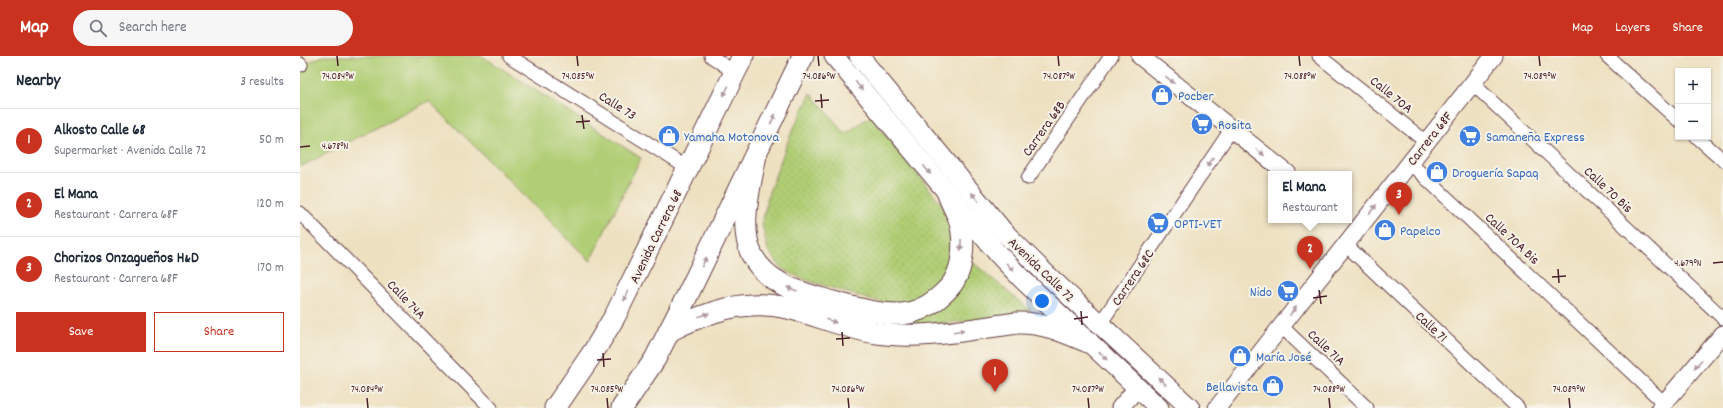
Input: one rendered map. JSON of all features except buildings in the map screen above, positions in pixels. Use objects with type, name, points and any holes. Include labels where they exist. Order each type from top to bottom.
[{"type":"main road","points":[[622,408],[654,359],[687,296],[803,56]]},
{"type":"main road","name":"Avenida Calle 72","points":[[834,56],[999,255],[1088,342],[1159,408]]},
{"type":"main road","name":"Avenida Calle 72","points":[[859,56],[1003,231],[1045,273],[1190,408]]},
{"type":"main road","name":"Avenida Carrera 68","points":[[555,408],[594,351],[615,316],[689,169],[739,64]]},
{"type":"main road","points":[[756,154],[746,226],[749,247],[758,266],[772,280],[789,289],[871,312],[891,314],[913,312],[931,304],[946,292],[954,282],[959,271],[962,239],[959,220],[948,194]]},
{"type":"main road","points":[[669,331],[698,316],[725,308],[749,304],[774,305],[789,308],[876,333],[919,335],[1017,323],[1032,323],[1057,329],[1088,342]]},
{"type":"street","name":"Calle 73","points":[[510,56],[689,169]]},
{"type":"street","points":[[711,56],[739,64]]},
{"type":"street","name":"Carrera 68B","points":[[1028,178],[1111,56]]},
{"type":"street","points":[[1140,56],[1284,171]]},
{"type":"street","name":"Calle 70A","points":[[1319,56],[1426,142]]},
{"type":"street","name":"Carrera 68F","points":[[1217,408],[1345,244],[1352,224],[1410,163],[1494,56]]},
{"type":"street","points":[[1607,56],[1675,117]]},
{"type":"street","name":"Calle 70 Bis","points":[[1472,83],[1723,318]]},
{"type":"street","name":"Carrera 68C","points":[[1100,324],[1232,130]]},
{"type":"street","points":[[1700,140],[1723,160]]},
{"type":"street","name":"Calle 70A Bis","points":[[1410,163],[1662,405]]},
{"type":"street","name":"Calle 74A","points":[[300,213],[491,408]]},
{"type":"street","name":"Calle 71","points":[[1345,244],[1518,408]]},
{"type":"street","name":"Calle 71A","points":[[1281,326],[1368,408]]},
{"type":"street","points":[[1662,405],[1723,334]]},
{"type":"street","points":[[1120,408],[1137,388]]},
{"type":"green space","points":[[323,56],[482,56],[641,158],[590,261],[429,101],[300,167],[300,66]]},
{"type":"green space","points":[[811,93],[845,134],[871,116],[943,206],[953,232],[953,258],[940,282],[919,299],[901,305],[871,300],[803,279],[782,269],[768,250],[762,224],[769,192],[790,136]]},
{"type":"green space","points":[[971,261],[1031,311],[968,321],[929,324],[889,324]]},
{"type":"place","name":"Pocber","points":[[1162,95]]},
{"type":"place","name":"Rosita","points":[[1202,124]]},
{"type":"place","name":"Yamaha Motonova","points":[[669,136]]},
{"type":"place","name":"Samaneña Express","points":[[1470,136]]},
{"type":"place","name":"Droguería Sapaq","points":[[1437,172]]},
{"type":"place","name":"Chorizos Onzagueños H&D","points":[[1399,215]]},
{"type":"place","name":"OPTI-VET","points":[[1158,223]]},
{"type":"place","name":"Papelco","points":[[1385,230]]},
{"type":"place","name":"El Mana","points":[[1310,269]]},
{"type":"place","name":"Nido","points":[[1288,291]]},
{"type":"place","name":"María José","points":[[1240,356]]},
{"type":"place","name":"Bellavista","points":[[1273,386]]},
{"type":"place","name":"Alkosto Calle 68","points":[[995,392]]}]
